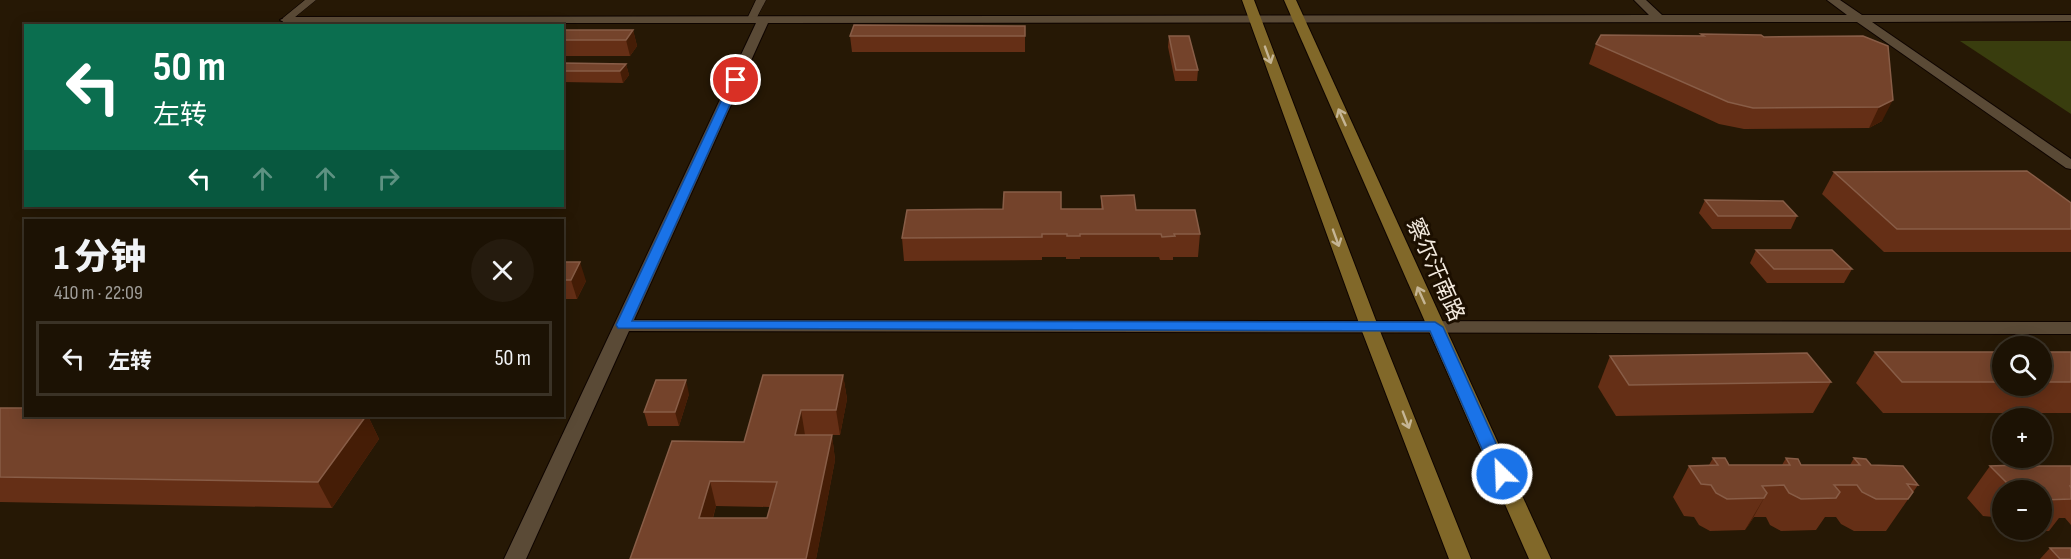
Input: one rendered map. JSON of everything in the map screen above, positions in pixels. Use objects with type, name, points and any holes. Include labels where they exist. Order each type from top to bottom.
[{"type":"main road","points":[[1248,0],[1369,326],[1460,559]]},
{"type":"main road","name":"察尔汗南路","points":[[1290,0],[1540,559]]},
{"type":"street","points":[[1640,0],[1660,19]]},
{"type":"street","points":[[1833,0],[2071,165]]},
{"type":"street","points":[[286,20],[2071,18]]},
{"type":"street","points":[[515,559],[623,325],[758,19]]},
{"type":"street","points":[[623,325],[2071,327]]},
{"type":"lane","points":[[286,20],[311,0]]},
{"type":"lane","points":[[758,19],[761,0]]},
{"type":"green space","points":[[1960,41],[2071,41],[2071,114]]},
{"type":"building","points":[[854,25],[1025,26],[1025,36],[850,36]]},
{"type":"building","points":[[564,30],[633,30],[626,40],[564,40]]},
{"type":"building","points":[[1701,34],[1761,35],[1764,37],[1863,36],[1888,46],[1893,100],[1879,107],[1753,108],[1728,102],[1596,44],[1601,35],[1704,36]]},
{"type":"building","points":[[1169,36],[1189,36],[1198,70],[1176,70]]},
{"type":"building","points":[[564,63],[626,64],[620,71],[564,71]]},
{"type":"building","points":[[2027,171],[2071,203],[2071,229],[1897,229],[1834,172]]},
{"type":"building","points":[[1004,192],[1061,192],[1061,209],[1103,209],[1101,196],[1134,195],[1136,210],[1195,210],[1200,234],[1174,234],[1175,236],[1162,237],[1161,234],[1067,236],[1067,234],[1042,234],[1042,237],[902,238],[907,210],[1003,209]]},
{"type":"building","points":[[1705,200],[1783,201],[1797,216],[1718,216]]},
{"type":"building","points":[[1756,250],[1832,250],[1852,269],[1774,269]]},
{"type":"building","points":[[564,262],[580,262],[571,280],[564,280]]},
{"type":"building","points":[[1875,352],[1992,352],[1992,382],[1902,382]]},
{"type":"building","points":[[2052,352],[2071,352],[2071,382],[2052,382]]},
{"type":"building","points":[[1807,353],[1831,382],[1629,385],[1610,356]]},
{"type":"building","points":[[763,375],[843,375],[836,410],[801,410],[795,435],[832,435],[806,559],[630,559],[672,441],[744,442]],"holes":[[[710,481],[777,482],[767,518],[699,518]]]},
{"type":"building","points":[[656,380],[686,380],[675,412],[644,412]]},
{"type":"building","points":[[0,408],[24,408],[24,417],[365,417],[318,482],[0,477]]},
{"type":"building","points":[[1713,458],[1725,458],[1729,465],[1790,465],[1786,458],[1798,459],[1801,465],[1860,465],[1854,458],[1866,459],[1871,465],[1903,466],[1918,485],[1907,484],[1913,492],[1908,499],[1876,499],[1862,492],[1857,485],[1834,485],[1840,492],[1836,498],[1801,499],[1789,493],[1784,485],[1762,486],[1767,493],[1764,498],[1727,499],[1716,493],[1711,485],[1701,484],[1689,466],[1718,465]]},
{"type":"building","points":[[2071,466],[2071,499],[2052,500],[2052,480],[2004,480],[1992,468]]},
{"type":"building","points":[[2050,548],[2071,548],[2071,559],[2060,559]]},
{"type":"route","points":[[736,80],[623,325],[1435,327],[1502,474]]}]
